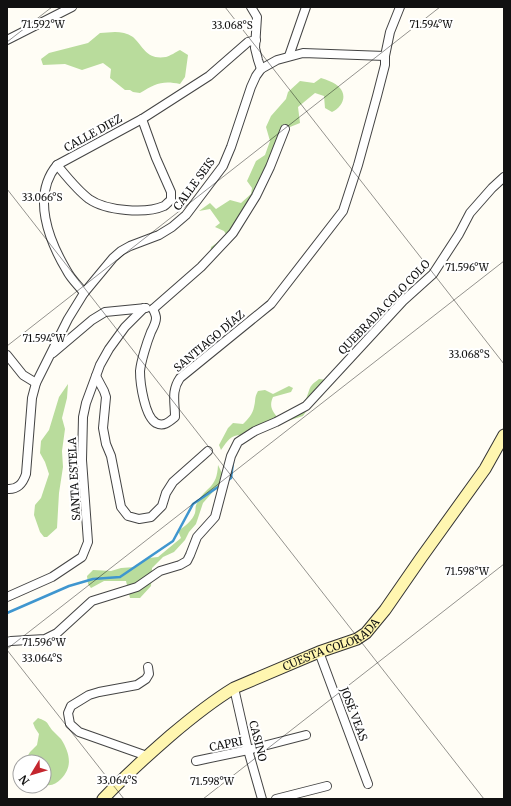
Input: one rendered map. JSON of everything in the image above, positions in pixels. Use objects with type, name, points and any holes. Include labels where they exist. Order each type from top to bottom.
[{"type":"street","points":[[7,40],[72,7]]},
{"type":"street","points":[[251,7],[257,17],[255,48],[261,69],[277,60],[304,53],[337,53],[385,56],[390,32],[400,7]]},
{"type":"street","points":[[289,56],[306,7]]},
{"type":"street","name":"CALLE DIEZ","points":[[84,293],[68,273],[56,250],[47,225],[44,207],[45,188],[52,171],[57,165],[142,119],[209,76],[248,42],[256,40]]},
{"type":"street","name":"SANTIAGO DÍAZ","points":[[153,309],[156,317],[140,371],[147,413],[153,421],[160,425],[168,424],[175,417],[175,385],[180,378],[271,304],[342,211],[358,165],[385,65],[385,56]]},
{"type":"street","name":"CALLE SEIS","points":[[7,489],[19,486],[23,482],[26,474],[32,398],[36,384],[68,319],[84,293],[105,267],[121,251],[159,235],[172,227],[186,215],[223,166],[251,87],[261,69]]},
{"type":"street","points":[[57,165],[80,192],[90,200],[101,205],[128,210],[141,210],[165,206],[171,200],[171,192],[156,158],[142,119]]},
{"type":"street","points":[[49,356],[92,320],[105,312],[144,308],[153,309],[201,267],[233,233],[256,196],[285,129]]},
{"type":"street","name":"QUEBRADA COLO COLO","points":[[7,642],[46,639],[57,633],[92,601],[137,587],[160,571],[180,565],[187,561],[197,537],[215,517],[231,456],[238,442],[255,431],[306,406],[403,301],[432,274],[459,234],[470,213],[504,177]]},
{"type":"street","name":"SANTA ESTELA","points":[[7,597],[52,577],[82,557],[88,542],[82,460],[83,417],[86,403],[100,365],[119,334],[144,308]]},
{"type":"street","points":[[7,355],[23,375],[36,384]]},
{"type":"street","points":[[96,376],[106,397],[103,428],[106,444],[111,456],[121,507],[128,516],[139,519],[151,517],[162,506],[166,493],[173,482],[208,451]]},
{"type":"street","name":"CUESTA COLORADA","points":[[103,799],[147,756],[186,723],[234,688],[318,652],[357,639],[366,634],[485,469],[504,435]]},
{"type":"street","name":"JOSÉ VEAS","points":[[318,652],[368,784]]},
{"type":"street","points":[[147,756],[79,732],[70,724],[68,713],[71,706],[89,695],[137,685],[146,679],[149,674],[148,667]]},
{"type":"street","name":"CASINO","points":[[234,688],[248,750],[262,799]]},
{"type":"street","name":"CAPRI","points":[[196,761],[248,750],[306,735]]},
{"type":"street","points":[[276,799],[327,786]]},
{"type":"green space","points":[[100,33],[124,33],[133,37],[146,52],[154,57],[166,57],[180,50],[188,55],[185,77],[180,84],[168,82],[163,83],[150,87],[140,93],[125,90],[110,78],[111,69],[103,63],[82,70],[65,64],[43,65],[41,59],[49,53],[88,43]]},
{"type":"green space","points":[[321,78],[330,81],[342,90],[343,101],[336,110],[332,112],[325,108],[324,96],[315,93],[298,107],[300,123],[285,129],[259,199],[228,244],[216,256],[210,256],[211,247],[227,236],[224,231],[215,227],[220,223],[210,209],[199,211],[210,203],[216,209],[230,200],[241,203],[251,194],[252,188],[247,181],[256,161],[265,155],[270,141],[266,127],[271,116],[286,99],[288,92],[300,81],[314,83]]},
{"type":"green space","points":[[319,379],[328,380],[303,416],[244,435],[233,437],[221,450],[219,445],[228,428],[233,423],[243,424],[248,419],[255,405],[258,391],[265,390],[273,394],[289,386],[293,388],[291,392],[273,397],[271,403],[272,408],[277,417],[301,404],[306,399],[311,386]]},
{"type":"green space","points":[[68,384],[67,398],[62,418],[65,429],[62,451],[63,467],[59,493],[57,528],[47,537],[44,537],[40,532],[34,515],[35,505],[41,498],[49,474],[40,453],[41,441],[49,430],[59,397]]},
{"type":"green space","points":[[218,465],[222,473],[218,486],[203,503],[196,524],[189,532],[185,540],[174,552],[163,557],[152,568],[151,586],[140,598],[130,598],[126,581],[104,581],[91,588],[88,584],[87,576],[93,570],[111,571],[121,568],[135,567],[149,558],[158,557],[181,538],[178,531],[194,516],[196,505],[200,497],[216,479]]},
{"type":"green space","points":[[38,718],[47,722],[52,730],[61,739],[68,755],[69,765],[65,774],[61,779],[52,784],[52,754],[29,754],[37,745],[39,734],[33,723]]},
{"type":"waterway","name":"QUEBRADA COLO COLO","points":[[227,481],[231,478],[233,462]]},
{"type":"waterway","name":"QUEBRADA COLO COLO","points":[[7,613],[69,586],[93,579],[120,577],[173,541],[193,504],[221,485]]}]
